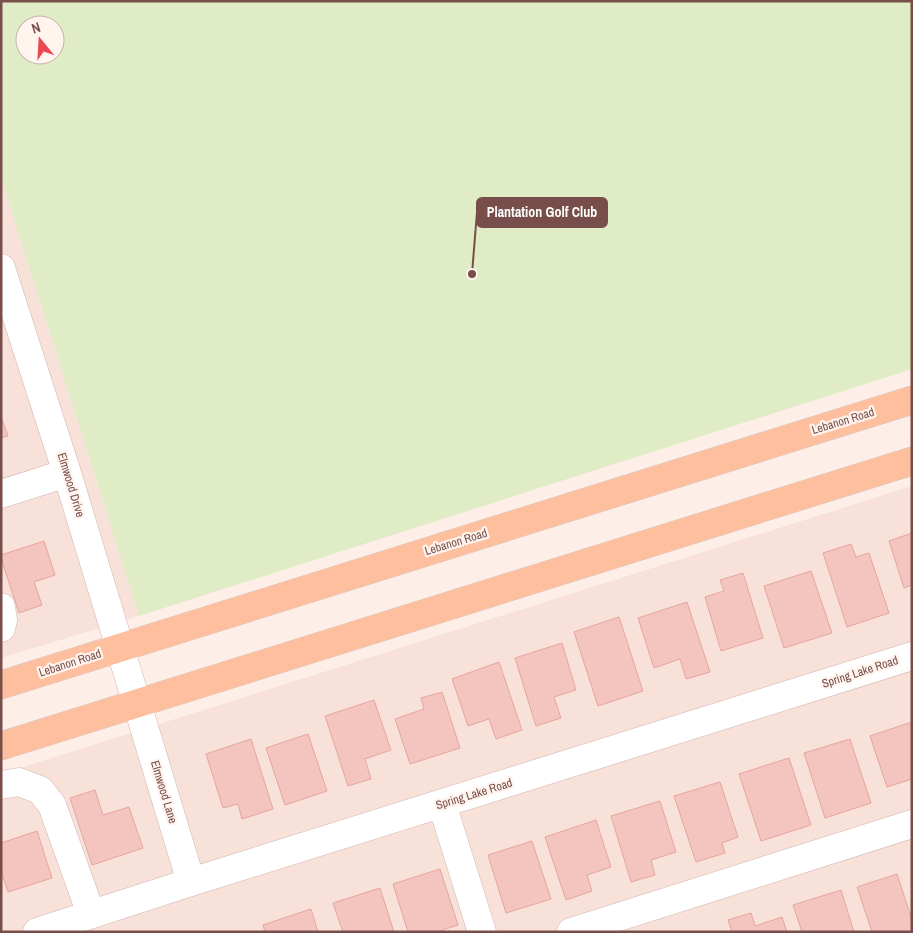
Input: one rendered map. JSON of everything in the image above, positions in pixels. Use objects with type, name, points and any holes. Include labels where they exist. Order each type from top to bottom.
[{"type":"main road","name":"Lebanon Road","points":[[1,685],[912,400]]},
{"type":"main road","points":[[1,746],[912,461]]},
{"type":"street","name":"Elmwood Drive","points":[[1,268],[11,332],[67,472],[137,703]]},
{"type":"street","points":[[1,494],[67,472]]},
{"type":"street","points":[[1,607],[3,620],[1,628]]},
{"type":"street","name":"Spring Lake Road","points":[[37,932],[912,656]]},
{"type":"street","name":"Elmwood Lane","points":[[137,703],[191,882]]},
{"type":"street","points":[[1,785],[19,782],[40,790],[52,805],[91,914]]},
{"type":"street","points":[[442,804],[482,932]]},
{"type":"street","points":[[570,932],[912,824]]},
{"type":"shaded area","points":[[1,178],[139,616],[1,658]]},
{"type":"shaded area","points":[[912,486],[912,932],[1,932],[1,774]]},
{"type":"green space","points":[[1,1],[912,1],[912,369],[139,616],[1,178]]},
{"type":"building","points":[[1,417],[8,436],[1,438]]},
{"type":"building","points":[[912,533],[912,585],[904,588],[889,541]]},
{"type":"building","points":[[44,541],[55,575],[34,582],[42,605],[19,613],[1,555]]},
{"type":"building","points":[[851,544],[856,557],[869,553],[889,613],[847,627],[823,553]]},
{"type":"building","points":[[811,571],[832,633],[784,648],[764,586]]},
{"type":"building","points":[[743,573],[763,638],[721,651],[705,597],[724,591],[720,580]]},
{"type":"building","points":[[687,602],[710,672],[686,679],[680,659],[654,668],[638,618]]},
{"type":"building","points":[[619,617],[643,691],[598,706],[574,632]]},
{"type":"building","points":[[562,643],[576,690],[554,697],[561,718],[536,726],[515,658]]},
{"type":"building","points":[[499,662],[522,730],[496,739],[489,719],[468,726],[452,679]]},
{"type":"building","points":[[442,692],[460,748],[410,764],[395,719],[424,709],[421,698]]},
{"type":"building","points":[[374,700],[391,750],[365,759],[371,779],[348,786],[325,716]]},
{"type":"building","points":[[912,722],[912,779],[887,787],[870,736]]},
{"type":"building","points":[[308,734],[327,791],[285,805],[266,748]]},
{"type":"building","points":[[251,739],[273,809],[242,819],[238,804],[223,808],[206,754]]},
{"type":"building","points":[[850,739],[871,803],[825,818],[804,753]]},
{"type":"building","points":[[789,758],[811,825],[761,841],[739,774]]},
{"type":"building","points":[[720,782],[738,837],[722,843],[725,853],[696,862],[674,796]]},
{"type":"building","points":[[95,790],[103,815],[129,807],[143,848],[92,865],[70,798]]},
{"type":"building","points":[[660,801],[676,852],[651,860],[655,875],[631,882],[611,816]]},
{"type":"building","points":[[596,820],[611,867],[587,875],[592,891],[566,900],[545,837]]},
{"type":"building","points":[[37,831],[52,878],[8,892],[1,870],[1,843]]},
{"type":"building","points":[[532,841],[551,899],[506,913],[488,855]]},
{"type":"building","points":[[440,869],[458,925],[436,932],[408,932],[393,884]]},
{"type":"building","points":[[897,874],[912,920],[912,932],[872,932],[857,887]]},
{"type":"building","points":[[380,888],[394,932],[343,932],[333,903]]},
{"type":"building","points":[[841,890],[854,932],[802,932],[793,905]]},
{"type":"building","points":[[311,909],[318,932],[265,932],[263,925]]},
{"type":"building","points":[[751,913],[755,926],[782,917],[787,932],[732,932],[728,920]]},
{"type":"place","name":"Plantation Golf Club","points":[[472,274]]}]
